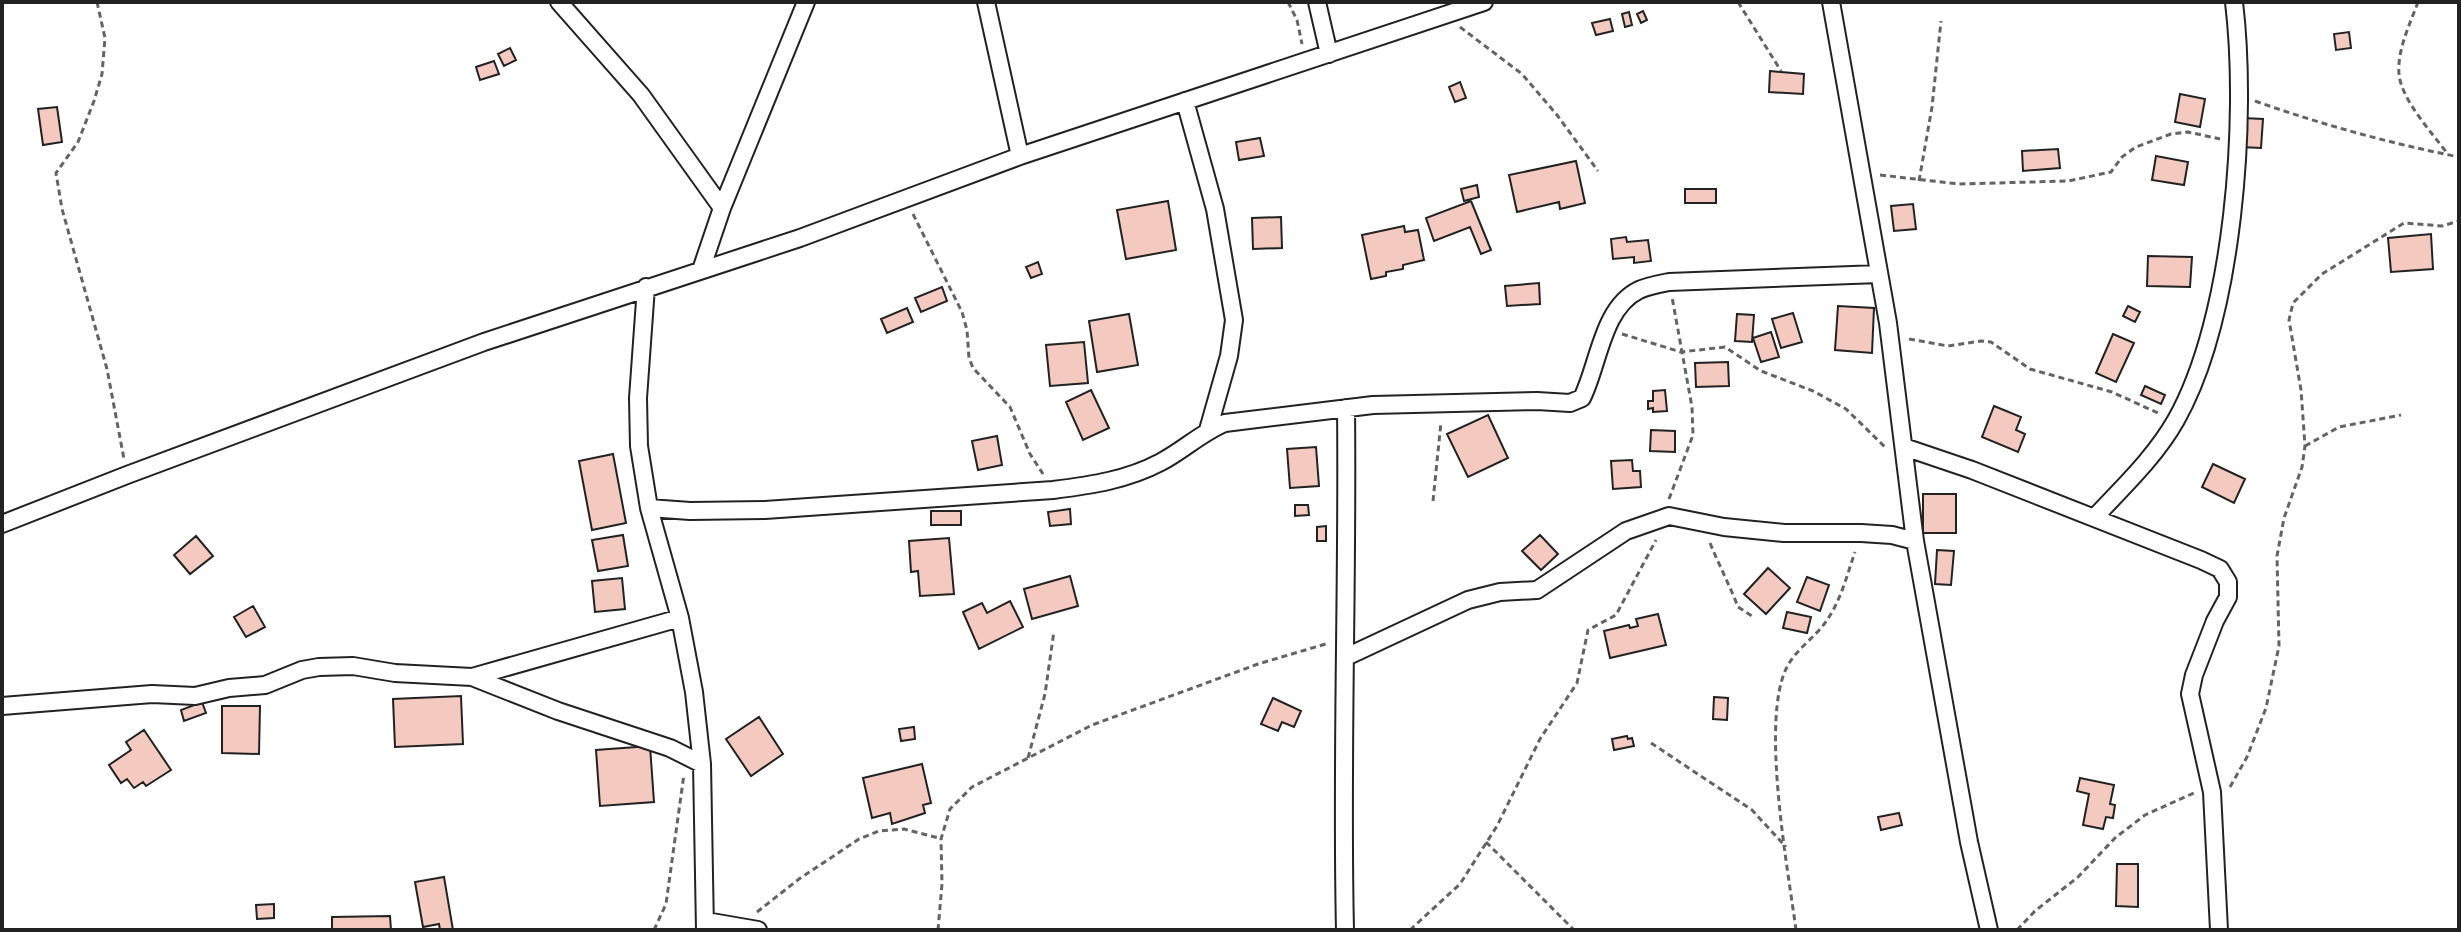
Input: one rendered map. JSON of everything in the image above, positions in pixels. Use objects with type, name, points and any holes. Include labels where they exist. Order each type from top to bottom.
[{"type":"street","points":[[559,2],[641,95],[722,208]]},
{"type":"street","points":[[701,270],[722,208],[806,2]]},
{"type":"street","points":[[986,2],[1020,156]]},
{"type":"street","points":[[1317,2],[1329,54]]},
{"type":"street","points":[[2,524],[484,342],[800,238],[1020,156],[1484,2]]},
{"type":"street","points":[[1831,2],[1889,334],[1915,541],[1963,811],[1989,930]]},
{"type":"street","points":[[2094,518],[2151,456],[2175,421],[2190,390],[2213,325],[2227,250],[2241,96],[2234,2]]},
{"type":"street","points":[[1185,101],[1215,209],[1234,320],[1229,356],[1208,430]]},
{"type":"street","points":[[649,508],[765,510],[1055,490],[1098,485],[1132,475],[1161,462],[1208,430],[1225,423],[1264,416],[1444,402],[1570,403],[1582,398],[1607,329],[1621,302],[1640,289],[1669,282],[1879,274]]},
{"type":"street","points":[[646,287],[638,398],[639,446],[649,508],[680,618],[694,692],[706,926],[758,930]]},
{"type":"street","points":[[1345,930],[1342,815],[1346,657],[1346,408]]},
{"type":"street","points":[[1904,447],[1972,470],[2220,569],[2228,582],[2228,597],[2215,621],[2190,694],[2211,785],[2219,930]]},
{"type":"street","points":[[1346,657],[1468,600],[1500,592],[1537,590],[1626,531],[1666,516],[1784,533],[1861,533],[1892,535],[1915,541]]},
{"type":"street","points":[[472,677],[680,618]]},
{"type":"street","points":[[2,706],[152,694],[195,696],[229,688],[265,685],[302,670],[353,666],[395,673],[472,677],[558,711],[660,744],[697,761]]},
{"type":"path","points":[[97,2],[105,38],[102,74],[78,142],[56,173],[62,209],[107,369],[127,475]]},
{"type":"path","points":[[1288,2],[1297,20],[1306,62]]},
{"type":"path","points":[[1738,2],[1781,71]]},
{"type":"path","points":[[2418,2],[2402,50],[2399,75],[2406,96],[2448,155]]},
{"type":"path","points":[[1445,14],[1522,74],[1570,131],[1598,171]]},
{"type":"path","points":[[1919,181],[1932,107],[1941,21]]},
{"type":"path","points":[[2241,96],[2356,134],[2459,157]]},
{"type":"path","points":[[1860,173],[1959,184],[2068,181],[2111,172],[2122,157],[2136,147],[2171,134],[2188,132],[2237,143]]},
{"type":"path","points":[[905,198],[962,312],[973,368],[1010,407],[1030,454],[1055,490]]},
{"type":"path","points":[[2228,792],[2247,757],[2266,708],[2279,646],[2277,556],[2284,518],[2302,467],[2305,446],[2301,390],[2289,320],[2293,303],[2322,274],[2404,223],[2442,226],[2459,221]]},
{"type":"path","points":[[1410,930],[1460,884],[1486,842],[1525,775],[1540,739],[1577,683],[1588,630],[1616,615],[1666,516],[1693,435],[1692,407],[1669,282]]},
{"type":"path","points":[[1607,329],[1681,352],[1725,347],[1761,371],[1813,391],[1846,409],[1886,448]]},
{"type":"path","points":[[1889,334],[1948,346],[1991,342],[2030,369],[2112,392],[2175,421]]},
{"type":"path","points":[[1433,501],[1444,402]]},
{"type":"path","points":[[2305,446],[2339,427],[2401,415]]},
{"type":"path","points":[[1699,521],[1738,607],[1752,616]]},
{"type":"path","points":[[1796,930],[1774,742],[1778,701],[1787,667],[1826,622],[1838,601],[1861,533]]},
{"type":"path","points":[[1028,758],[1045,694],[1054,631]]},
{"type":"path","points":[[938,930],[942,884],[941,839],[950,809],[972,787],[1092,725],[1258,664],[1346,638]]},
{"type":"path","points":[[1651,743],[1752,810],[1786,847]]},
{"type":"path","points":[[654,930],[666,904],[682,776],[697,761]]},
{"type":"path","points":[[2017,930],[2035,911],[2078,877],[2115,838],[2145,815],[2211,785]]},
{"type":"path","points":[[738,927],[799,879],[859,839],[879,831],[904,829],[941,839]]},
{"type":"path","points":[[1486,842],[1574,930]]},
{"type":"path","points":[[2459,917],[2459,930]]},
{"type":"building","points":[[1643,11],[1647,20],[1641,23],[1637,14]]},
{"type":"building","points":[[1629,12],[1632,25],[1625,27],[1622,14]]},
{"type":"building","points":[[1610,19],[1613,31],[1596,35],[1592,23]]},
{"type":"building","points":[[2349,32],[2351,48],[2336,50],[2334,34]]},
{"type":"building","points":[[510,48],[516,60],[504,66],[498,54]]},
{"type":"building","points":[[494,61],[499,74],[480,80],[476,67]]},
{"type":"building","points":[[1770,71],[1804,74],[1803,94],[1769,92]]},
{"type":"building","points":[[1460,82],[1466,98],[1455,102],[1449,87]]},
{"type":"building","points":[[2180,94],[2205,99],[2200,127],[2175,122]]},
{"type":"building","points":[[57,107],[62,142],[43,145],[38,109]]},
{"type":"building","points":[[2243,118],[2263,119],[2261,148],[2241,147]]},
{"type":"building","points":[[1260,138],[1264,156],[1239,160],[1236,142]]},
{"type":"building","points":[[2058,149],[2060,168],[2023,171],[2022,151]]},
{"type":"building","points":[[2156,156],[2188,162],[2184,185],[2152,180]]},
{"type":"building","points":[[1576,161],[1585,203],[1560,209],[1559,202],[1517,212],[1509,175]]},
{"type":"building","points":[[1477,185],[1479,197],[1464,201],[1461,189]]},
{"type":"building","points":[[1685,189],[1716,189],[1716,203],[1685,203]]},
{"type":"building","points":[[1168,201],[1176,250],[1126,259],[1117,210]]},
{"type":"building","points":[[1471,201],[1491,250],[1481,254],[1470,227],[1434,241],[1426,218]]},
{"type":"building","points":[[1913,204],[1916,229],[1894,231],[1891,206]]},
{"type":"building","points":[[1281,217],[1282,248],[1253,249],[1252,218]]},
{"type":"building","points":[[1404,226],[1405,232],[1418,230],[1424,260],[1371,279],[1362,235]]},
{"type":"building","points":[[2431,234],[2433,269],[2391,272],[2388,238]]},
{"type":"building","points":[[1626,237],[1627,242],[1648,240],[1651,261],[1634,263],[1634,257],[1613,259],[1611,239]]},
{"type":"building","points":[[2148,256],[2192,257],[2190,287],[2147,286]]},
{"type":"building","points":[[1038,262],[1042,274],[1031,278],[1026,267]]},
{"type":"building","points":[[1539,283],[1540,304],[1507,306],[1505,286]]},
{"type":"building","points":[[942,287],[947,301],[921,312],[915,298]]},
{"type":"building","points":[[1838,306],[1874,308],[1872,353],[1835,350]]},
{"type":"building","points":[[2128,306],[2140,312],[2135,322],[2123,316]]},
{"type":"building","points":[[907,308],[913,322],[887,333],[881,319]]},
{"type":"building","points":[[1793,313],[1802,342],[1781,348],[1772,319]]},
{"type":"building","points":[[1129,314],[1138,365],[1097,372],[1089,321]]},
{"type":"building","points":[[1737,314],[1754,315],[1752,342],[1735,341]]},
{"type":"building","points":[[1771,332],[1779,357],[1761,362],[1753,338]]},
{"type":"building","points":[[2113,334],[2134,343],[2116,382],[2096,373]]},
{"type":"building","points":[[1084,342],[1088,383],[1050,386],[1046,345]]},
{"type":"building","points":[[1728,362],[1729,386],[1696,387],[1695,363]]},
{"type":"building","points":[[2145,386],[2165,395],[2161,404],[2141,395]]},
{"type":"building","points":[[1091,390],[1109,428],[1083,440],[1066,402]]},
{"type":"building","points":[[1665,390],[1667,411],[1653,412],[1653,408],[1648,409],[1648,401],[1653,401],[1653,391]]},
{"type":"building","points":[[1994,406],[2021,417],[2016,430],[2025,434],[2018,452],[1982,437]]},
{"type":"building","points":[[1488,415],[1508,458],[1468,477],[1447,434]]},
{"type":"building","points":[[1651,430],[1675,431],[1675,452],[1650,451]]},
{"type":"building","points":[[997,436],[1002,465],[978,470],[972,441]]},
{"type":"building","points":[[1316,447],[1319,486],[1290,488],[1287,449]]},
{"type":"building","points":[[613,454],[626,523],[592,530],[579,461]]},
{"type":"building","points":[[1632,460],[1633,471],[1640,471],[1641,487],[1613,489],[1611,461]]},
{"type":"building","points":[[2213,464],[2245,479],[2234,503],[2202,487]]},
{"type":"building","points":[[1923,494],[1956,494],[1956,533],[1923,533]]},
{"type":"building","points":[[1295,505],[1308,505],[1309,515],[1295,516]]},
{"type":"building","points":[[1070,509],[1071,524],[1050,526],[1048,512]]},
{"type":"building","points":[[931,511],[961,511],[961,525],[931,525]]},
{"type":"building","points":[[1326,526],[1326,541],[1317,541],[1317,527]]},
{"type":"building","points":[[623,535],[628,566],[598,571],[592,540]]},
{"type":"building","points":[[1540,535],[1558,554],[1541,570],[1522,551]]},
{"type":"building","points":[[196,536],[213,556],[190,574],[174,555]]},
{"type":"building","points":[[949,538],[954,594],[920,596],[918,571],[911,572],[909,541]]},
{"type":"building","points":[[1937,550],[1954,551],[1951,585],[1935,584]]},
{"type":"building","points":[[1768,568],[1790,588],[1766,614],[1744,594]]},
{"type":"building","points":[[1070,576],[1078,606],[1032,619],[1024,589]]},
{"type":"building","points":[[1807,577],[1829,585],[1820,611],[1797,602]]},
{"type":"building","points":[[622,578],[625,609],[595,612],[592,581]]},
{"type":"building","points":[[1010,601],[1023,627],[979,649],[963,612],[982,603],[987,613]]},
{"type":"building","points":[[253,606],[265,627],[246,637],[234,617]]},
{"type":"building","points":[[1787,612],[1811,617],[1807,633],[1783,628]]},
{"type":"building","points":[[1658,614],[1666,645],[1610,658],[1604,631],[1638,626],[1636,619]]},
{"type":"building","points":[[461,696],[463,744],[395,747],[393,699]]},
{"type":"building","points":[[1714,697],[1728,698],[1727,720],[1713,719]]},
{"type":"building","points":[[1273,698],[1301,711],[1294,727],[1282,722],[1278,731],[1261,724]]},
{"type":"building","points":[[202,702],[206,713],[184,721],[181,710]]},
{"type":"building","points":[[222,706],[260,706],[259,754],[222,753]]},
{"type":"building","points":[[759,717],[783,754],[751,776],[726,739]]},
{"type":"building","points":[[914,727],[915,739],[901,741],[899,729]]},
{"type":"building","points":[[144,730],[171,770],[146,786],[143,782],[134,788],[127,779],[121,783],[109,765],[131,750],[126,742]]},
{"type":"building","points":[[1627,736],[1628,739],[1632,738],[1634,746],[1614,750],[1612,739]]},
{"type":"building","points":[[650,746],[654,802],[600,806],[596,750]]},
{"type":"building","points":[[922,764],[931,803],[923,805],[925,813],[892,824],[890,813],[872,818],[863,778]]},
{"type":"building","points":[[2080,778],[2114,785],[2110,804],[2115,805],[2113,818],[2106,817],[2103,829],[2083,825],[2089,794],[2077,791]]},
{"type":"building","points":[[1899,813],[1902,825],[1881,830],[1878,817]]},
{"type":"building","points":[[2117,864],[2138,864],[2138,907],[2116,906]]},
{"type":"building","points":[[444,877],[453,930],[440,930],[439,924],[423,927],[415,882]]},
{"type":"building","points":[[274,904],[274,918],[257,919],[256,905]]},
{"type":"building","points":[[390,916],[391,930],[332,930],[332,917]]}]
